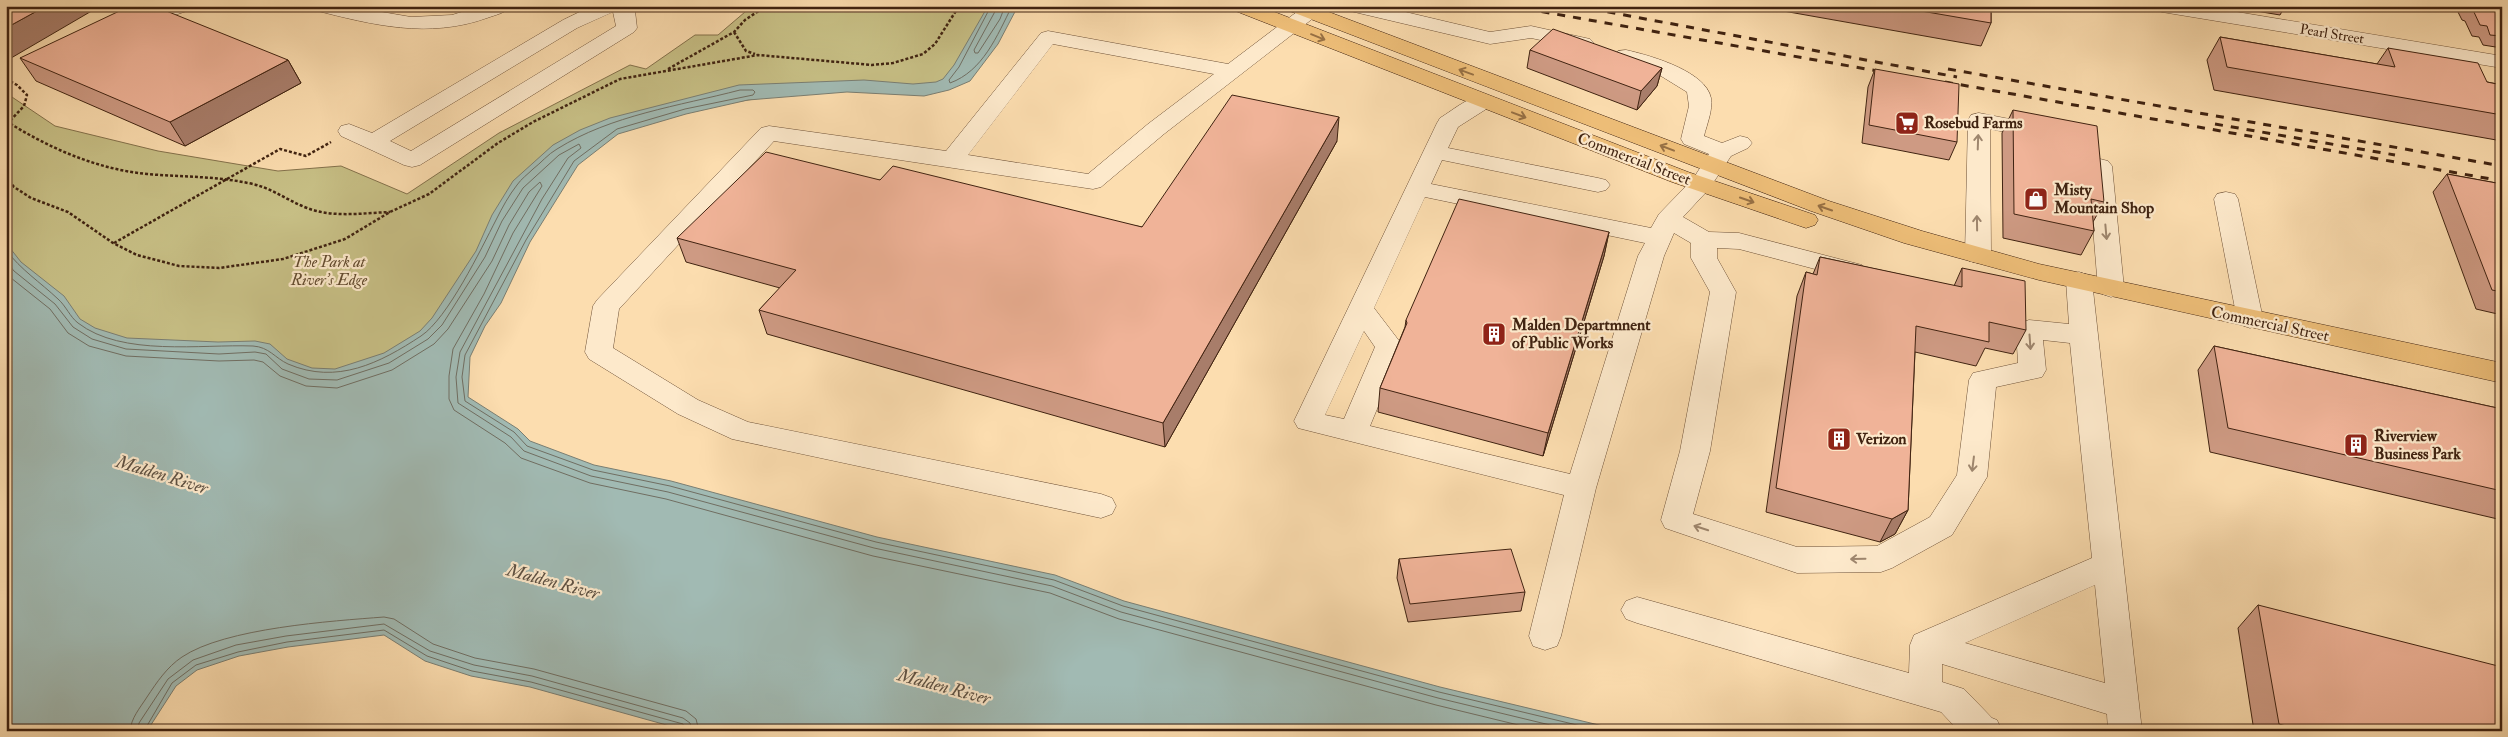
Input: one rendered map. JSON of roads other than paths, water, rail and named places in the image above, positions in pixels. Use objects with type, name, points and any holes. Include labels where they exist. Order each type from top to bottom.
[{"type":"main road","name":"Commercial Street","points":[[1240,6],[1297,15],[1719,161],[1866,222],[1978,255],[2039,272],[2250,320],[2502,373]]},
{"type":"main road","name":"Commercial Street","points":[[1297,15],[1483,101],[1719,161],[1823,225],[1988,264],[2039,272]]},
{"type":"street","points":[[110,30],[183,6]]},
{"type":"street","points":[[321,6],[390,22],[423,25],[463,20],[501,6]]},
{"type":"street","points":[[373,142],[570,24],[609,6]]},
{"type":"street","points":[[349,131],[412,160],[627,28],[625,11],[619,6]]},
{"type":"street","points":[[1353,6],[1490,38],[1531,32],[1603,49],[1684,78],[1695,86],[1700,95],[1692,139],[1719,161],[1664,228],[1646,274],[1582,488],[1546,636]]},
{"type":"street","name":"Pearl Street","points":[[2162,6],[2213,10],[2502,62]]},
{"type":"street","points":[[1101,506],[742,431],[688,407],[599,352],[606,306],[769,133],[952,159],[1094,182],[1156,129],[1231,71],[1297,15]]},
{"type":"street","points":[[952,159],[1048,37],[1231,71]]},
{"type":"street","points":[[1483,101],[1448,123],[1308,421],[1582,488]]},
{"type":"street","points":[[1978,255],[1979,120],[2061,136]]},
{"type":"street","points":[[2098,143],[2111,288]]},
{"type":"street","points":[[1435,152],[1598,186]]},
{"type":"street","points":[[1417,188],[1664,228],[1704,240],[1739,241],[1880,278]]},
{"type":"street","points":[[2226,199],[2250,320]]},
{"type":"street","points":[[1704,240],[1704,258],[1723,292],[1695,451],[1676,520],[1798,560],[1881,559],[1942,526],[1972,477],[1983,380],[2032,370],[2029,330],[2082,334]]},
{"type":"street","points":[[1926,646],[2124,717],[2082,334],[2079,281]]},
{"type":"street","points":[[1353,432],[1389,346],[1361,309]]},
{"type":"street","points":[[1926,646],[2108,566]]},
{"type":"street","points":[[1637,610],[1952,700],[1980,730],[1985,731]]},
{"type":"street","points":[[1925,692],[1926,646]]},
{"type":"water","name":"Malden River","points":[[988,6],[1018,6],[998,44],[970,81],[949,90],[924,96],[847,92],[748,100],[686,114],[618,134],[578,165],[530,242],[501,303],[485,326],[470,357],[468,397],[518,429],[530,441],[594,465],[671,481],[877,537],[1055,575],[1124,601],[1440,687],[1624,731],[688,731],[530,687],[471,676],[425,661],[384,635],[288,647],[239,656],[197,670],[176,686],[147,731],[6,731],[6,243],[21,262],[64,296],[80,319],[95,328],[127,338],[218,342],[255,341],[270,344],[287,359],[312,368],[335,369],[384,353],[420,331],[432,318],[476,251],[492,215],[513,181],[553,145],[580,130],[610,118],[739,85],[864,80],[913,84],[936,82],[943,79],[954,65]]},
{"type":"railway","points":[[1510,6],[1889,73]]},
{"type":"railway","points":[[1576,6],[1957,77]]},
{"type":"railway","points":[[1948,69],[2502,166]]},
{"type":"railway","points":[[1945,82],[2502,181]]},
{"type":"railway","points":[[2215,124],[2395,155]]},
{"type":"place","name":"Rosebud Farms","points":[[1907,123]]},
{"type":"place","name":"Misty Mountain Shop","points":[[2036,199]]},
{"type":"place","name":"Malden Departmnent of Public Works","points":[[1494,334]]},
{"type":"place","name":"Verizon","points":[[1839,439]]},
{"type":"place","name":"Riverview Business Park","points":[[2356,445]]},
{"type":"park label","name":"The Park at River's Edge","points":[[329,271]]}]
